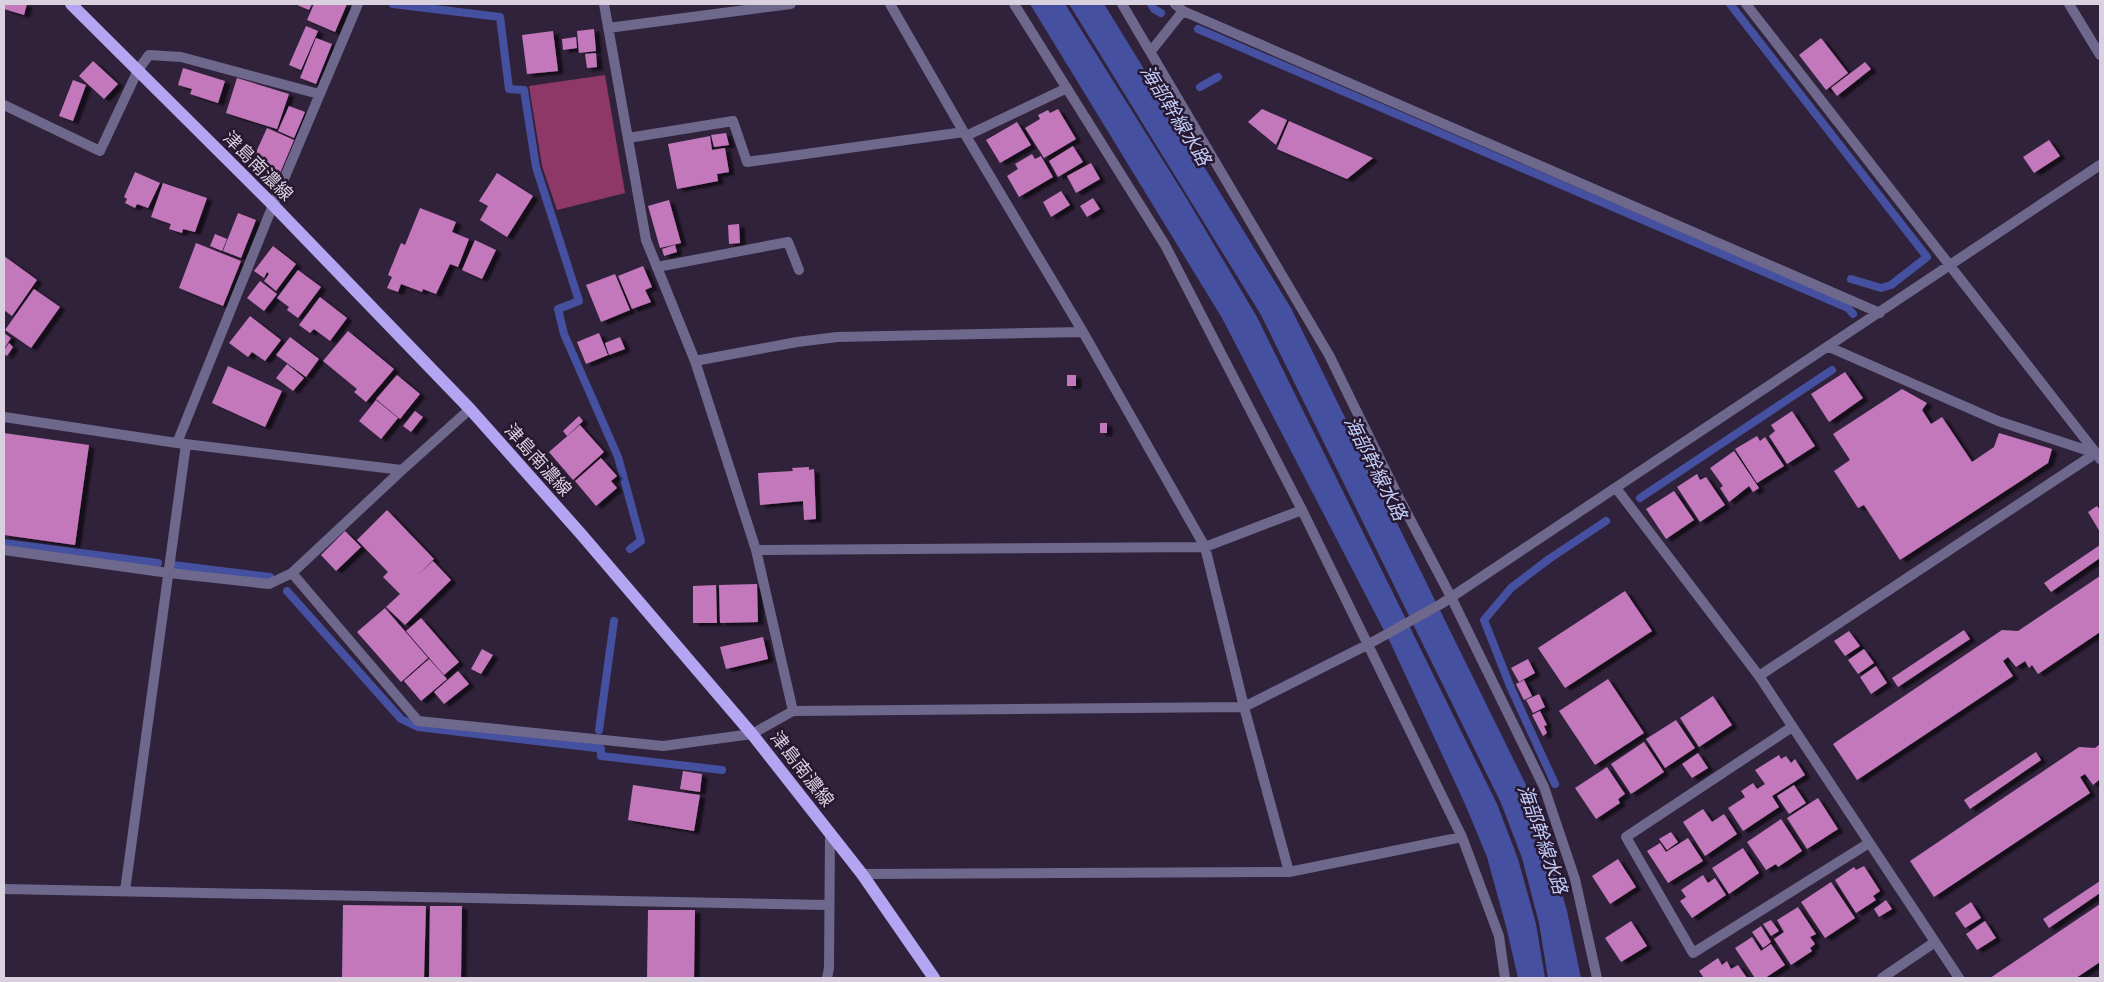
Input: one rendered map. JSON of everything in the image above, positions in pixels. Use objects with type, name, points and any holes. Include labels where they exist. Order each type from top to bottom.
[{"type":"main road","name":"津島南濃線","points":[[71,4],[273,205],[470,409],[666,631],[752,734],[862,874],[934,978]]},
{"type":"street","points":[[125,891],[169,573],[182,444],[273,205],[358,4]]},
{"type":"street","points":[[604,4],[646,240],[695,361],[756,550],[793,711]]},
{"type":"street","points":[[608,28],[791,4]]},
{"type":"street","points":[[890,4],[1083,332],[1205,547],[1244,707],[1289,872]]},
{"type":"street","points":[[1014,4],[1165,245],[1302,510],[1462,837],[1499,936],[1505,978]]},
{"type":"street","points":[[1122,4],[1329,355],[1544,787],[1575,879],[1597,978]]},
{"type":"street","points":[[1175,4],[1183,11],[1880,312]]},
{"type":"street","points":[[1746,4],[2098,456]]},
{"type":"street","points":[[2069,4],[2100,55]]},
{"type":"street","points":[[1151,51],[1183,11]]},
{"type":"street","points":[[4,105],[100,151],[138,70],[149,55],[180,57],[319,94]]},
{"type":"street","points":[[628,138],[733,121],[747,162],[965,134],[1067,88]]},
{"type":"street","points":[[292,573],[418,721],[663,746],[752,734],[793,711],[1244,707],[1384,636],[1441,604],[2100,166]]},
{"type":"street","points":[[657,267],[788,242],[799,270]]},
{"type":"street","points":[[695,361],[797,342],[837,337],[1083,332]]},
{"type":"street","points":[[1829,347],[1998,421],[2098,456]]},
{"type":"street","points":[[4,550],[169,573],[269,584],[292,573],[470,409]]},
{"type":"street","points":[[4,417],[182,444],[402,470]]},
{"type":"street","points":[[1759,676],[2098,456]]},
{"type":"street","points":[[1616,488],[1759,676],[1959,978]]},
{"type":"street","points":[[756,550],[1205,547],[1302,510]]},
{"type":"street","points":[[1792,727],[1626,837],[1693,953],[1869,843]]},
{"type":"street","points":[[827,978],[829,968],[830,833]]},
{"type":"street","points":[[862,874],[1289,872],[1462,837]]},
{"type":"street","points":[[4,889],[828,905]]},
{"type":"street","points":[[1882,978],[1935,942]]},
{"type":"shaded area","points":[[605,75],[625,193],[557,210],[542,166],[529,86]]},
{"type":"water","points":[[1030,4],[1065,4],[1187,199],[1257,317],[1497,804],[1518,859],[1536,924],[1545,978],[1518,978],[1487,857],[1465,804],[1391,644],[1222,318]]},
{"type":"water","name":"海部幹線水路","points":[[1069,4],[1104,4],[1291,308],[1530,793],[1549,848],[1567,911],[1581,978],[1548,978],[1539,923],[1522,858],[1501,803],[1261,315]]},
{"type":"building","points":[[4,4],[27,4],[24,15],[4,9]]},
{"type":"building","points":[[295,4],[312,4],[309,10]]},
{"type":"building","points":[[314,4],[347,4],[335,32],[307,20]]},
{"type":"building","points":[[306,26],[318,31],[301,70],[289,65]]},
{"type":"building","points":[[594,29],[596,51],[579,53],[577,31]]},
{"type":"building","points":[[553,31],[558,71],[527,74],[522,35]]},
{"type":"building","points":[[576,37],[577,48],[563,50],[562,39]]},
{"type":"building","points":[[316,38],[332,44],[316,84],[300,78]]},
{"type":"building","points":[[1821,38],[1848,73],[1826,90],[1799,55]]},
{"type":"building","points":[[596,53],[597,67],[587,68],[585,54]]},
{"type":"building","points":[[93,61],[118,84],[104,99],[79,76]]},
{"type":"building","points":[[1865,62],[1871,69],[1837,96],[1831,88]]},
{"type":"building","points":[[183,68],[225,81],[218,103],[190,94],[192,89],[178,85]]},
{"type":"building","points":[[237,78],[289,94],[277,129],[226,113]]},
{"type":"building","points":[[73,80],[86,85],[73,121],[59,116]]},
{"type":"building","points":[[289,106],[305,112],[294,138],[278,131]]},
{"type":"building","points":[[1058,109],[1076,139],[1044,158],[1025,128],[1040,119],[1038,115],[1048,110],[1050,113]]},
{"type":"building","points":[[1262,109],[1287,120],[1276,145],[1248,122]]},
{"type":"building","points":[[1289,121],[1373,158],[1347,179],[1277,149]]},
{"type":"building","points":[[1017,122],[1031,145],[1000,163],[986,140]]},
{"type":"building","points":[[267,128],[294,140],[280,173],[252,161]]},
{"type":"building","points":[[726,133],[729,145],[714,147],[711,135]]},
{"type":"building","points":[[710,136],[712,150],[725,148],[729,172],[717,174],[718,181],[677,189],[668,144]]},
{"type":"building","points":[[2049,140],[2060,156],[2034,173],[2023,157]]},
{"type":"building","points":[[1073,146],[1083,162],[1058,177],[1049,161]]},
{"type":"building","points":[[1032,154],[1035,159],[1041,156],[1053,177],[1019,197],[1007,176],[1018,169],[1015,164]]},
{"type":"building","points":[[1091,163],[1100,179],[1076,193],[1067,176]]},
{"type":"building","points":[[135,172],[160,183],[148,208],[137,204],[135,208],[125,203],[127,199],[124,197]]},
{"type":"building","points":[[497,173],[533,196],[507,237],[480,220],[488,206],[479,201]]},
{"type":"building","points":[[163,183],[207,198],[195,232],[183,229],[182,233],[169,229],[171,224],[151,217]]},
{"type":"building","points":[[1061,191],[1070,205],[1051,217],[1043,202]]},
{"type":"building","points":[[1093,198],[1100,209],[1087,217],[1080,206]]},
{"type":"building","points":[[669,200],[681,243],[660,248],[648,206]]},
{"type":"building","points":[[420,208],[456,222],[452,232],[469,239],[458,267],[450,264],[436,294],[423,289],[422,292],[401,284],[398,292],[387,288],[392,277],[388,275],[401,243],[405,245]]},
{"type":"building","points":[[238,213],[256,220],[241,258],[223,251]]},
{"type":"building","points":[[739,224],[740,243],[729,244],[728,225]]},
{"type":"building","points":[[215,234],[227,239],[222,251],[210,246]]},
{"type":"building","points":[[475,240],[496,250],[482,279],[462,270]]},
{"type":"building","points":[[196,243],[241,261],[223,306],[179,288]]},
{"type":"building","points":[[675,245],[677,252],[664,256],[662,249]]},
{"type":"building","points":[[273,246],[296,264],[276,291],[264,281],[269,274],[267,272],[264,278],[254,271]]},
{"type":"building","points":[[4,256],[37,280],[12,316],[4,310]]},
{"type":"building","points":[[643,266],[652,287],[645,290],[651,302],[632,309],[618,276]]},
{"type":"building","points":[[298,270],[321,287],[298,318],[287,310],[289,307],[277,298]]},
{"type":"building","points":[[615,274],[630,310],[601,322],[586,285]]},
{"type":"building","points":[[260,281],[277,294],[264,311],[247,298]]},
{"type":"building","points":[[34,289],[60,307],[31,348],[5,330]]},
{"type":"building","points":[[320,297],[347,318],[330,341],[314,329],[310,333],[299,325]]},
{"type":"building","points":[[250,316],[281,340],[265,361],[252,352],[248,357],[229,343]]},
{"type":"building","points":[[348,331],[394,369],[366,402],[354,392],[357,389],[323,361]]},
{"type":"building","points":[[4,333],[11,338],[4,349]]},
{"type":"building","points":[[599,333],[608,355],[586,364],[577,342]]},
{"type":"building","points":[[290,337],[319,359],[306,377],[276,355]]},
{"type":"building","points":[[620,337],[625,349],[609,355],[605,343]]},
{"type":"building","points":[[9,343],[13,347],[7,356],[4,354],[4,350]]},
{"type":"building","points":[[287,364],[304,378],[293,391],[276,378]]},
{"type":"building","points":[[228,366],[282,391],[265,427],[212,403]]},
{"type":"building","points":[[1845,372],[1863,398],[1829,422],[1811,394]]},
{"type":"building","points":[[397,375],[420,394],[400,419],[376,399]]},
{"type":"building","points":[[1067,375],[1076,375],[1076,386],[1067,386]]},
{"type":"building","points":[[1902,389],[1927,403],[1922,410],[1931,424],[1942,417],[1972,462],[1994,447],[1999,433],[2052,449],[2048,463],[1900,560],[1864,505],[1858,508],[1834,471],[1850,460],[1833,434]]},
{"type":"building","points":[[376,400],[398,418],[381,439],[359,421]]},
{"type":"building","points":[[415,411],[423,417],[411,432],[403,426]]},
{"type":"building","points":[[1792,411],[1815,446],[1787,464],[1769,436],[1775,431],[1771,425]]},
{"type":"building","points":[[579,416],[583,421],[567,436],[563,431]]},
{"type":"building","points":[[1100,423],[1107,423],[1107,433],[1100,433]]},
{"type":"building","points":[[580,425],[604,452],[573,480],[549,452]]},
{"type":"building","points":[[4,433],[89,445],[75,545],[4,535]]},
{"type":"building","points":[[1757,436],[1760,441],[1765,437],[1784,466],[1757,483],[1735,449]]},
{"type":"building","points":[[1734,451],[1759,488],[1753,492],[1749,486],[1729,502],[1720,488],[1723,486],[1710,468]]},
{"type":"building","points":[[601,458],[617,476],[611,481],[617,488],[596,506],[575,481]]},
{"type":"building","points":[[809,467],[809,470],[814,469],[816,519],[804,520],[803,501],[760,505],[758,473],[793,471],[792,468]]},
{"type":"building","points":[[1697,474],[1700,480],[1706,477],[1725,505],[1700,522],[1677,487]]},
{"type":"building","points":[[1674,491],[1694,520],[1666,539],[1646,509]]},
{"type":"building","points":[[2097,506],[2100,510],[2100,532],[2088,512]]},
{"type":"building","points":[[387,510],[434,559],[418,575],[433,561],[451,580],[405,625],[386,607],[400,594],[383,577],[388,572],[357,540]]},
{"type":"building","points":[[345,531],[361,547],[336,571],[321,555]]},
{"type":"building","points":[[2100,545],[2100,558],[2051,592],[2044,583]]},
{"type":"building","points":[[2100,576],[2100,632],[2038,674],[2032,665],[2029,668],[2025,661],[2016,667],[2008,657],[2003,661],[2013,676],[1857,780],[1833,744],[2002,630],[2018,631]]},
{"type":"building","points":[[757,584],[758,622],[720,623],[719,585]]},
{"type":"building","points":[[716,585],[717,623],[693,623],[693,586]]},
{"type":"building","points":[[1625,591],[1652,631],[1565,688],[1538,648]]},
{"type":"building","points":[[385,608],[428,658],[401,682],[357,632]]},
{"type":"building","points":[[421,618],[459,662],[444,675],[406,631]]},
{"type":"building","points":[[1964,630],[1970,639],[1898,687],[1892,678]]},
{"type":"building","points":[[1849,631],[1860,646],[1845,656],[1834,641]]},
{"type":"building","points":[[763,637],[768,659],[726,669],[720,647]]},
{"type":"building","points":[[482,649],[493,655],[481,674],[471,669]]},
{"type":"building","points":[[1864,649],[1874,663],[1858,674],[1848,660]]},
{"type":"building","points":[[429,659],[447,679],[421,701],[404,681]]},
{"type":"building","points":[[1528,659],[1535,673],[1519,682],[1511,668]]},
{"type":"building","points":[[1876,666],[1887,683],[1871,694],[1860,677]]},
{"type":"building","points":[[458,671],[469,684],[444,704],[434,692]]},
{"type":"building","points":[[1608,679],[1644,733],[1595,765],[1559,711]]},
{"type":"building","points":[[1524,680],[1532,696],[1524,700],[1516,684]]},
{"type":"building","points":[[1539,694],[1545,707],[1533,713],[1526,700]]},
{"type":"building","points":[[1713,696],[1732,725],[1699,747],[1680,718]]},
{"type":"building","points":[[1540,711],[1547,725],[1544,726],[1547,733],[1543,736],[1532,715]]},
{"type":"building","points":[[1676,720],[1695,748],[1665,768],[1646,739]]},
{"type":"building","points":[[1644,742],[1664,772],[1631,794],[1611,764]]},
{"type":"building","points":[[2100,744],[2100,779],[2093,785],[2085,774],[2080,777],[2090,793],[1934,897],[1910,861],[2079,747],[2095,748]]},
{"type":"building","points":[[2036,752],[2041,760],[1970,809],[1964,800]]},
{"type":"building","points":[[1698,753],[1708,768],[1692,778],[1682,764]]},
{"type":"building","points":[[1779,755],[1781,759],[1786,756],[1791,763],[1795,759],[1805,775],[1772,796],[1779,807],[1743,831],[1728,808],[1745,797],[1741,791],[1753,783],[1757,789],[1765,784],[1755,770]]},
{"type":"building","points":[[1607,767],[1625,794],[1618,799],[1620,803],[1596,819],[1575,788]]},
{"type":"building","points":[[683,771],[702,774],[700,792],[680,789]]},
{"type":"building","points":[[633,785],[700,795],[694,831],[628,820]]},
{"type":"building","points":[[1794,785],[1806,803],[1789,814],[1777,796]]},
{"type":"building","points":[[1818,798],[1838,829],[1807,849],[1787,818]]},
{"type":"building","points":[[1703,809],[1712,822],[1724,814],[1737,834],[1705,856],[1683,822]]},
{"type":"building","points":[[1781,819],[1802,851],[1778,867],[1776,864],[1766,870],[1747,842]]},
{"type":"building","points":[[1671,832],[1678,842],[1667,850],[1659,839]]},
{"type":"building","points":[[1688,838],[1703,861],[1668,883],[1647,851],[1660,843],[1666,852]]},
{"type":"building","points":[[1743,848],[1759,873],[1729,894],[1712,868]]},
{"type":"building","points":[[1618,859],[1636,887],[1610,904],[1592,876]]},
{"type":"building","points":[[1864,866],[1880,891],[1873,896],[1876,900],[1856,913],[1835,880],[1854,867],[1856,870]]},
{"type":"building","points":[[1703,875],[1708,883],[1715,878],[1726,895],[1692,918],[1680,901],[1686,897],[1681,890]]},
{"type":"building","points":[[2100,881],[2100,893],[2049,928],[2043,919]]},
{"type":"building","points":[[1831,882],[1855,918],[1825,938],[1801,902]]},
{"type":"building","points":[[1886,900],[1892,909],[1879,917],[1874,909]]},
{"type":"building","points":[[1971,902],[1981,918],[1965,928],[1955,913]]},
{"type":"building","points":[[2100,904],[2100,962],[2076,978],[1990,978]]},
{"type":"building","points":[[343,905],[426,906],[424,978],[342,978]]},
{"type":"building","points":[[430,906],[462,906],[461,978],[429,978]]},
{"type":"building","points":[[1798,907],[1816,934],[1810,937],[1815,944],[1810,948],[1812,951],[1791,965],[1774,939],[1784,932],[1777,920]]},
{"type":"building","points":[[648,910],[695,910],[694,978],[647,978]]},
{"type":"building","points":[[1771,920],[1779,931],[1771,936],[1763,924]]},
{"type":"building","points":[[1631,921],[1647,946],[1621,962],[1605,938]]},
{"type":"building","points":[[1985,921],[1996,938],[1977,950],[1966,934]]},
{"type":"building","points":[[1761,926],[1771,942],[1763,948],[1752,932]]},
{"type":"building","points":[[1752,937],[1761,951],[1771,944],[1785,965],[1765,978],[1755,978],[1735,948]]},
{"type":"building","points":[[1718,958],[1722,965],[1727,961],[1731,969],[1738,965],[1747,978],[1704,978],[1699,971]]},
{"type":"waterway","points":[[393,4],[500,17],[509,89],[524,90],[536,167],[579,301],[558,309],[564,334],[618,457],[641,541],[630,549]]},
{"type":"waterway","points":[[1151,4],[1154,9],[1161,13]]},
{"type":"waterway","points":[[1730,4],[1927,257],[1891,285],[1881,288],[1851,279]]},
{"type":"waterway","points":[[1198,29],[1848,308],[1853,314]]},
{"type":"waterway","points":[[1200,87],[1218,77]]},
{"type":"waterway","points":[[1640,498],[1832,370]]},
{"type":"waterway","points":[[1555,784],[1510,686],[1484,620],[1511,588],[1549,559],[1606,521]]},
{"type":"waterway","points":[[4,543],[158,563]]},
{"type":"waterway","points":[[173,565],[270,577]]},
{"type":"waterway","points":[[287,591],[401,719],[418,727],[596,748],[601,749],[601,756],[722,770]]},
{"type":"waterway","points":[[599,730],[614,621]]}]
